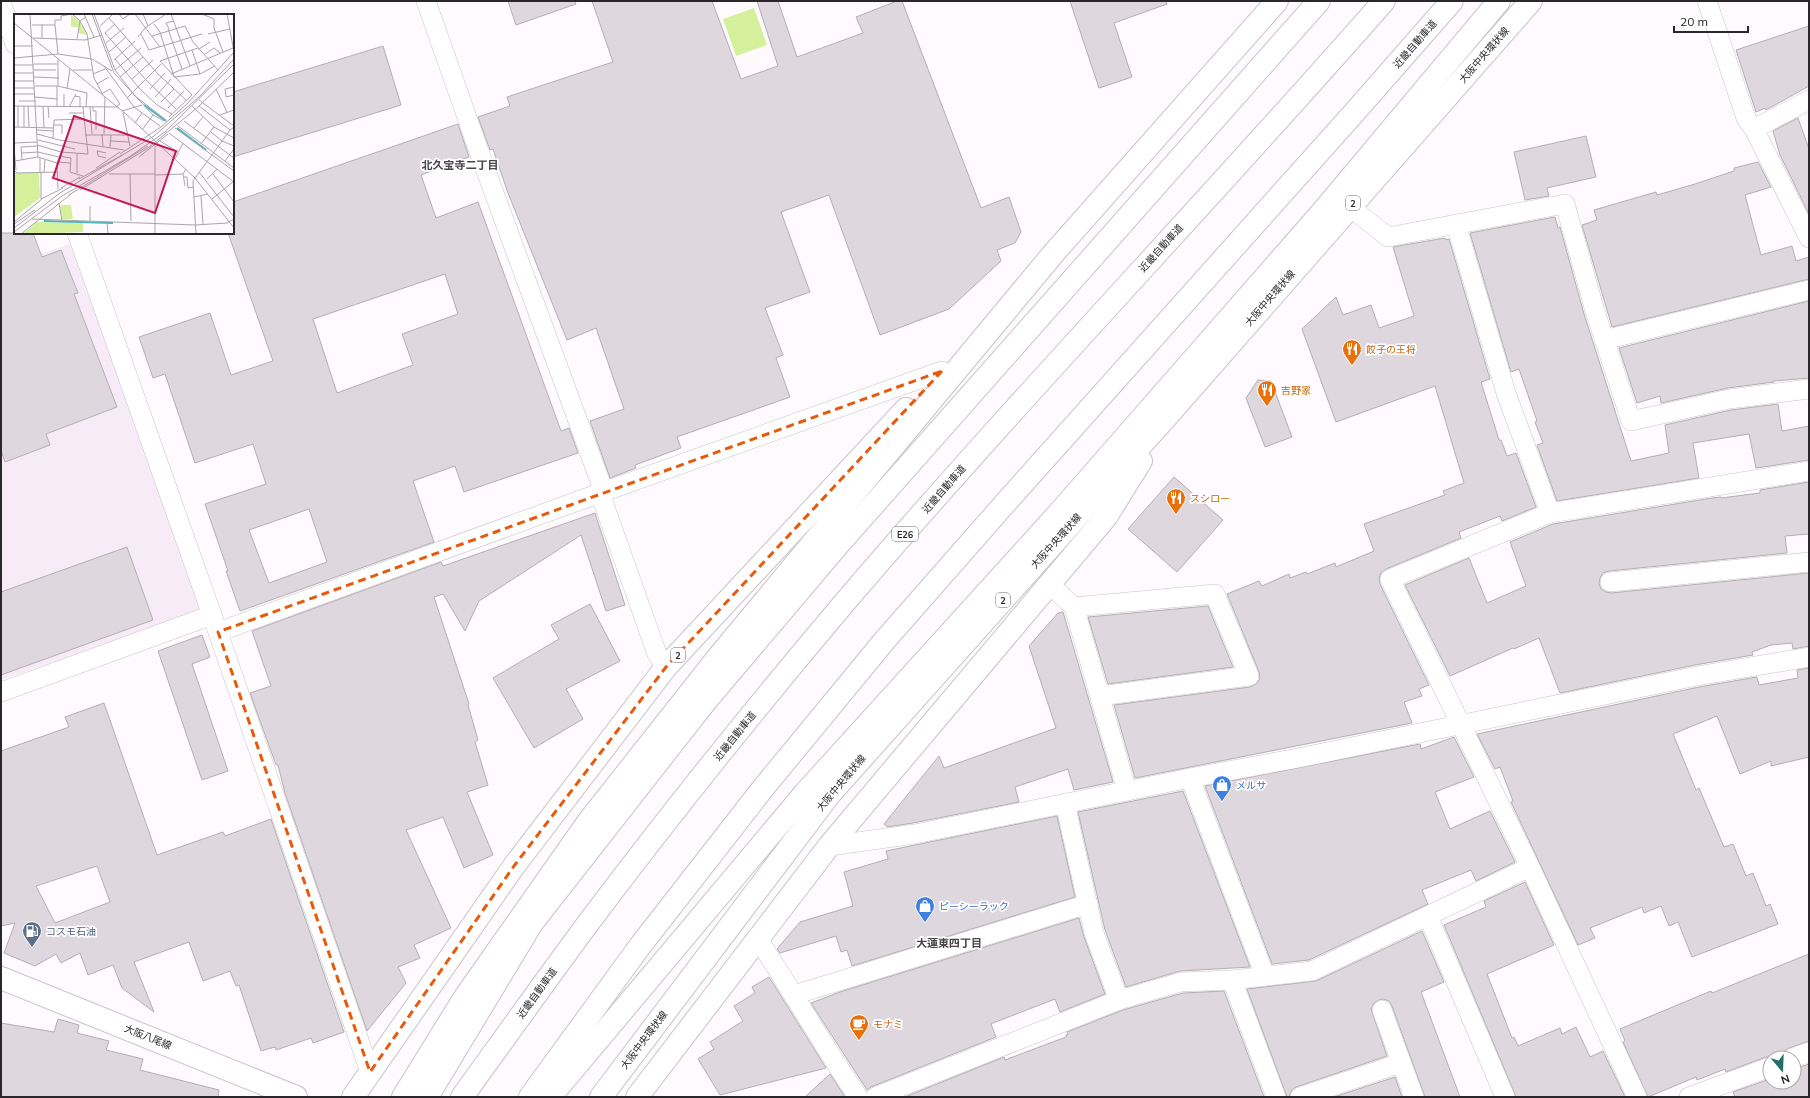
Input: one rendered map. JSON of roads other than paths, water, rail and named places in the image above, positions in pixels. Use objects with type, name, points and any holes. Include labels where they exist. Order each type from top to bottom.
[{"type":"main road","name":"2","points":[[403,1097],[465,997],[588,822],[719,656],[1053,254],[1277,1]]},
{"type":"main road","points":[[427,1097],[532,923],[705,702],[838,545],[1319,1]]},
{"type":"main road","name":"近畿自動車道","points":[[462,1097],[589,921],[714,762],[845,602],[966,464],[1312,83],[1384,1]]},
{"type":"main road","name":"近畿自動車道","points":[[530,1097],[654,927],[764,787],[885,640],[1452,1]]},
{"type":"main road","points":[[550,1097],[805,793],[1058,514],[1323,211],[1499,1]]},
{"type":"main road","name":"大阪中央環状線","points":[[601,1097],[829,795],[1176,406],[1531,1]]},
{"type":"main road","name":"2","points":[[353,1097],[514,866],[666,667],[1053,254]]},
{"type":"main road","points":[[637,1097],[829,846],[1106,517],[1176,406]]},
{"type":"main road","name":"大阪八尾線","points":[[1,978],[296,1097]]},
{"type":"street","points":[[426,1],[602,492],[658,654],[666,667]]},
{"type":"street","points":[[1707,1],[1746,118],[1754,129],[1809,238]]},
{"type":"street","points":[[1,2],[14,41]]},
{"type":"street","points":[[1754,129],[1808,105]]},
{"type":"street","points":[[1350,207],[1388,236],[1565,204],[1604,340],[1631,421],[1729,399],[1809,389]]},
{"type":"street","points":[[1456,224],[1506,393],[1550,513]]},
{"type":"street","points":[[77,234],[215,624],[370,1072]]},
{"type":"street","points":[[1604,340],[1809,290]]},
{"type":"street","points":[[1,692],[215,624],[602,492],[942,371]]},
{"type":"street","points":[[1637,1097],[1530,867],[1390,579],[1550,513],[1809,471]]},
{"type":"street","points":[[1610,582],[1809,562]]},
{"type":"street","points":[[1050,584],[1074,607],[1127,791]]},
{"type":"street","points":[[1074,607],[1214,594],[1249,676],[1100,696]]},
{"type":"street","points":[[829,846],[915,834],[1190,778],[1298,758],[1697,676],[1809,657]]},
{"type":"street","points":[[1190,778],[1265,976]]},
{"type":"street","points":[[1065,803],[1094,933],[1119,1000]]},
{"type":"street","points":[[875,1097],[1119,1000],[1181,982],[1232,980],[1312,971],[1530,867]]},
{"type":"street","points":[[794,995],[1088,904]]},
{"type":"street","points":[[1428,916],[1505,1097]]},
{"type":"street","points":[[758,939],[834,1062],[858,1097]]},
{"type":"street","points":[[1232,980],[1276,1097]]},
{"type":"street","points":[[1382,1010],[1414,1097]]},
{"type":"street","points":[[1300,1097],[1402,1063]]},
{"type":"street","points":[[1689,1097],[1762,1070]]},
{"type":"place","name":"餃子の王将","points":[[1352,366]]},
{"type":"place","name":"吉野家","points":[[1267,407]]},
{"type":"place","name":"スシロー","points":[[1176,515]]},
{"type":"place","name":"メルサ","points":[[1222,802]]},
{"type":"place","name":"ピーシーラック","points":[[925,923]]},
{"type":"place","name":"コスモ石油","points":[[32,948]]},
{"type":"place","name":"モナミ","points":[[859,1041]]},
{"type":"district","name":"北久宝寺二丁目","points":[[460,165]]},
{"type":"district","name":"大蓮東四丁目","points":[[949,943]]}]
